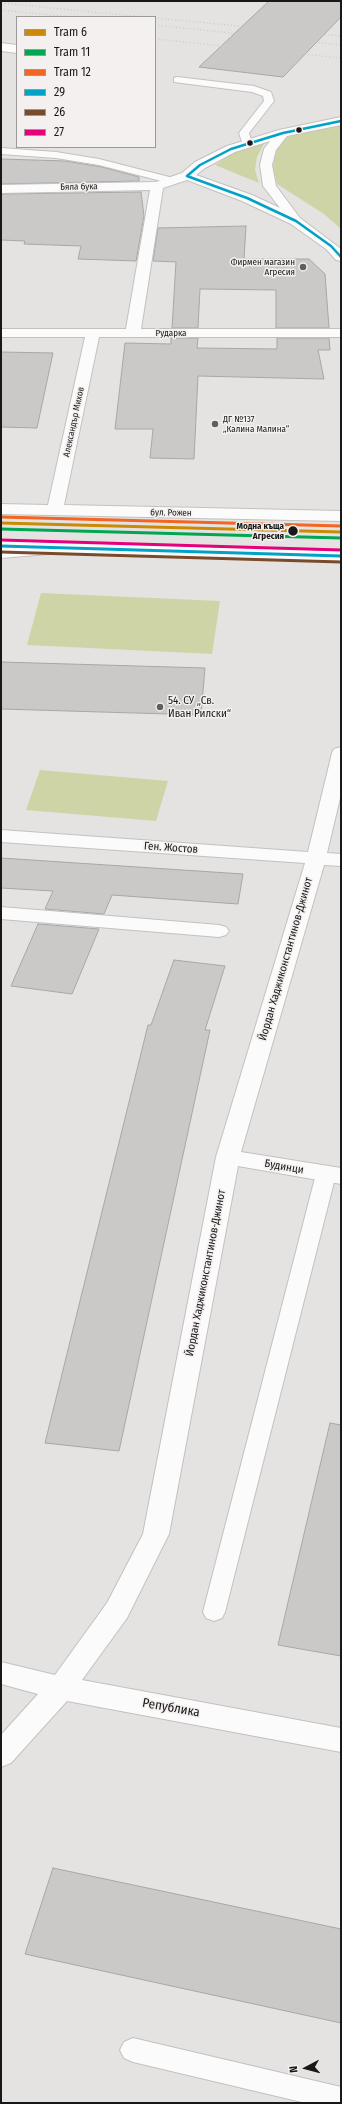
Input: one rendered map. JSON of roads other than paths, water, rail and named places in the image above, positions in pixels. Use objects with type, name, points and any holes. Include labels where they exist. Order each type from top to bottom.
[{"type":"street","points":[[1,47],[16,49]]},
{"type":"street","points":[[133,333],[157,186],[186,176],[200,165],[231,149],[283,133],[341,121]]},
{"type":"street","points":[[283,133],[270,148],[266,165],[270,186],[296,221]]},
{"type":"street","points":[[200,165],[214,170]]},
{"type":"street","points":[[186,176],[247,198],[296,221],[330,246],[341,257]]},
{"type":"street","name":"Бяла бука","points":[[1,189],[157,186]]},
{"type":"street","points":[[255,187],[284,203]]},
{"type":"street","name":"Рударка","points":[[1,333],[341,333]]},
{"type":"street","name":"Александър Михов","points":[[55,510],[94,333]]},
{"type":"street","name":"бул. Рожен","points":[[1,509],[341,516]]},
{"type":"street","points":[[1,546],[341,556]]},
{"type":"street","points":[[1,553],[71,548]]},
{"type":"street","name":"Йордан Хаджиконстантинов-Джинот","points":[[1,1755],[61,1688],[116,1610],[156,1534],[228,1157],[316,859],[341,754]]},
{"type":"street","name":"Ген. Жостов","points":[[1,836],[341,860]]},
{"type":"street","points":[[1,912],[218,931]]},
{"type":"street","name":"Будинци","points":[[228,1157],[334,1175]]},
{"type":"street","name":"Република","points":[[1,1673],[61,1688],[341,1740]]},
{"type":"lane","points":[[177,80],[254,89],[267,94],[269,101],[244,133],[247,144]]},
{"type":"lane","points":[[1,151],[56,155],[99,162],[173,181]]},
{"type":"lane","points":[[214,1612],[334,1175]]},
{"type":"lane","points":[[133,2050],[341,2100]]},
{"type":"railway","points":[[1,3],[135,16]]},
{"type":"railway","points":[[1,10],[62,16]]},
{"type":"railway","points":[[156,18],[341,36]]},
{"type":"railway","points":[[156,25],[341,45]]},
{"type":"railway","points":[[156,39],[341,58]]},
{"type":"tram line","name":"12","points":[[1,517],[341,526]]},
{"type":"tram line","name":"6","points":[[1,523],[341,532]]},
{"type":"tram line","name":"11","points":[[1,529],[341,538]]},
{"type":"place","name":"Фирмен магазин Агресия","points":[[303,267]]},
{"type":"place","name":"ДГ №137 „Калина Малина“","points":[[215,424]]},
{"type":"place","name":"Модна къща Агресия","points":[[293,531]]},
{"type":"place","name":"54. СУ „Св. Иван Рилски“","points":[[160,707]]}]
